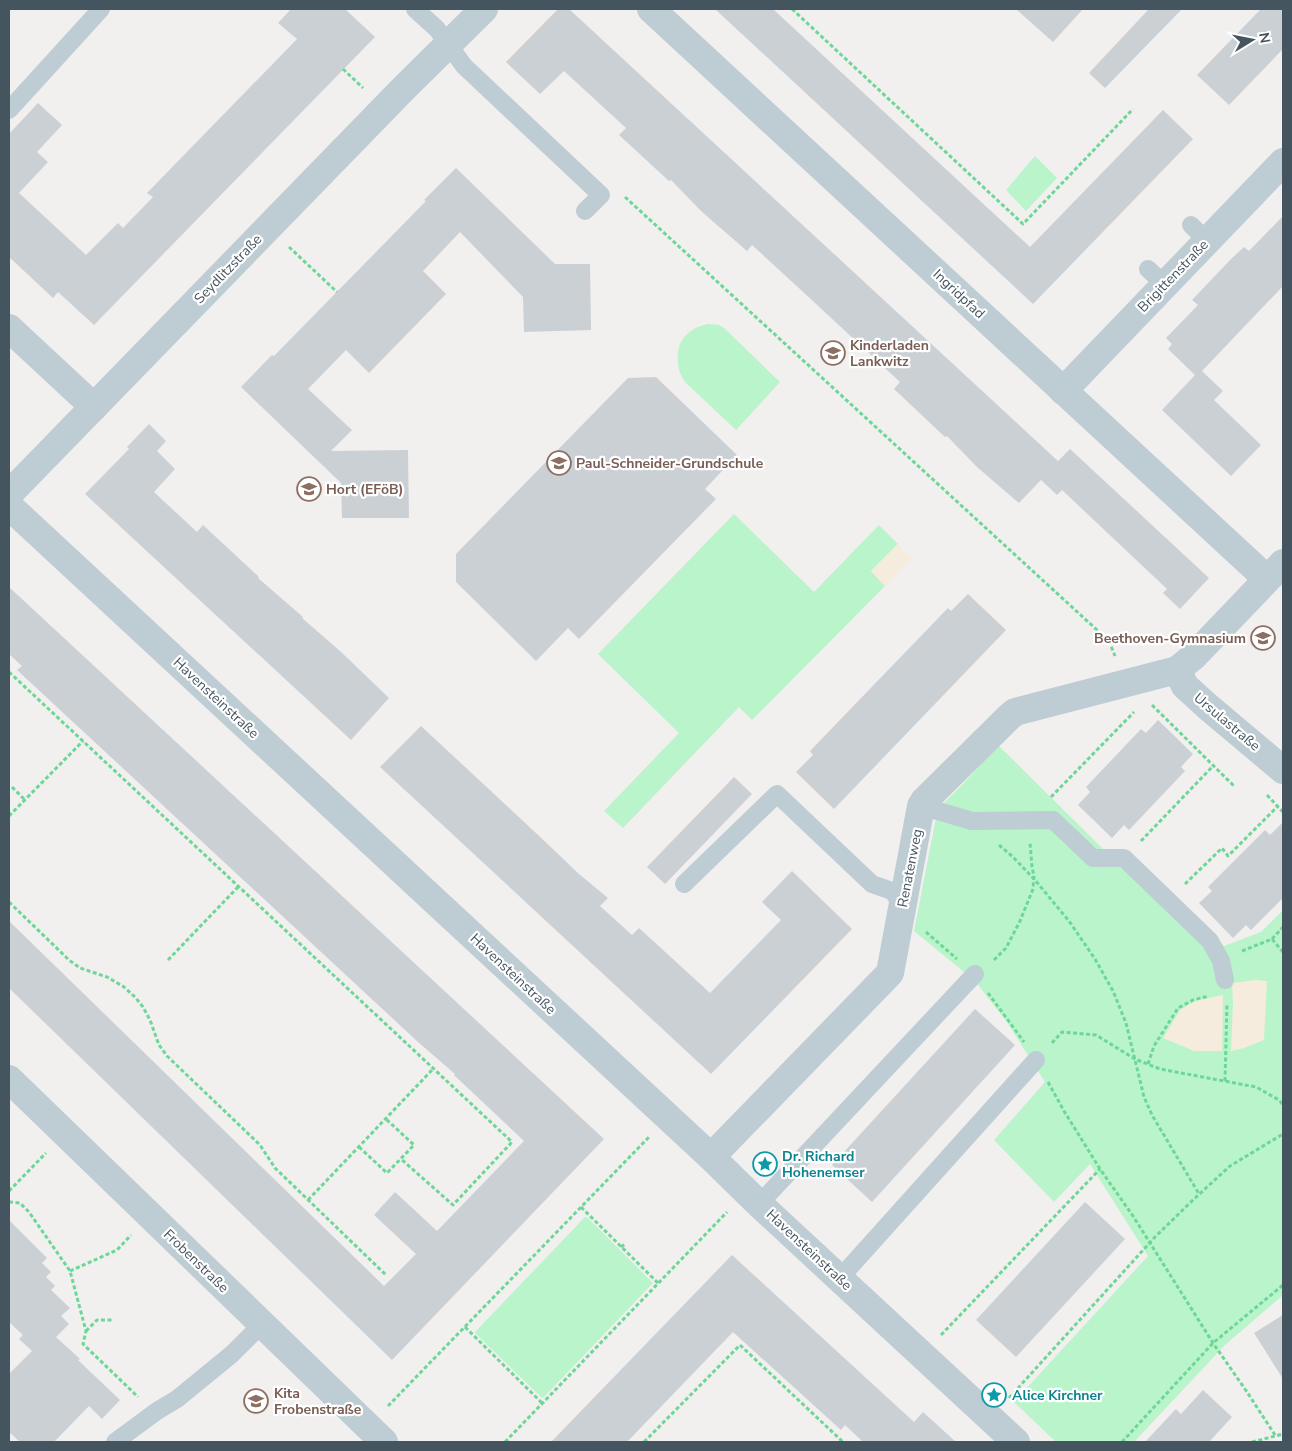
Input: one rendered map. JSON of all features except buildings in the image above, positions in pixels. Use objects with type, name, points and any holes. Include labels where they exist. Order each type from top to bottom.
[{"type":"street","name":"Seydlitzstraße","points":[[9,494],[396,95],[484,9]]},
{"type":"street","name":"Ingridpfad","points":[[651,9],[1063,391],[1275,571]]},
{"type":"street","name":"Brigittenstraße","points":[[1063,391],[1156,277],[1199,233],[1283,162]]},
{"type":"street","points":[[9,328],[94,406]]},
{"type":"street","name":"Havensteinstraße","points":[[9,506],[1016,1442]]},
{"type":"street","points":[[921,806],[1015,712],[1177,670],[1193,656],[1275,571]]},
{"type":"street","name":"Ursulastraße","points":[[1177,670],[1185,686],[1283,770]]},
{"type":"street","name":"Renatenweg","points":[[711,1157],[890,972],[921,806]]},
{"type":"street","name":"Frobenstraße","points":[[9,1079],[384,1442]]},
{"type":"lane","points":[[9,110],[101,9]]},
{"type":"lane","points":[[415,9],[437,29],[464,66],[600,194],[585,211]]},
{"type":"lane","points":[[684,884],[777,794],[872,884],[892,891],[903,905]]},
{"type":"lane","points":[[921,806],[972,820],[1053,820],[1093,858],[1124,858],[1210,941],[1221,961],[1226,986]]},
{"type":"lane","points":[[753,1198],[975,974]]},
{"type":"lane","points":[[840,1278],[1036,1060]]},
{"type":"lane","points":[[115,1442],[154,1413],[177,1399],[232,1354],[262,1324]]},
{"type":"path","points":[[792,9],[1023,224],[1133,109]]},
{"type":"path","points":[[343,70],[360,85]]},
{"type":"path","points":[[600,194],[611,184],[1109,641],[1118,663]]},
{"type":"path","points":[[289,246],[337,292]]},
{"type":"path","points":[[9,672],[512,1142],[452,1206],[401,1159]]},
{"type":"path","points":[[1146,699],[1235,787]]},
{"type":"path","points":[[9,816],[82,740]]},
{"type":"path","points":[[1124,858],[1213,766]]},
{"type":"path","points":[[12,787],[25,800]]},
{"type":"path","points":[[1263,791],[1283,812]]},
{"type":"path","points":[[1169,901],[1222,848],[1228,856],[1278,806]]},
{"type":"path","points":[[972,820],[1012,856],[1035,880],[1069,921],[1090,951],[1113,990],[1126,1023],[1144,1097],[1152,1115],[1199,1194]]},
{"type":"path","points":[[168,960],[238,887]]},
{"type":"path","points":[[9,902],[69,960],[80,968],[107,977],[124,987],[144,1007],[159,1045],[167,1056],[260,1145],[275,1168],[386,1275]]},
{"type":"path","points":[[903,905],[916,923],[975,974],[1036,1060],[1064,1111],[1100,1169],[1275,1435]]},
{"type":"path","points":[[1221,961],[1272,938],[1283,927]]},
{"type":"path","points":[[1272,938],[1283,952]]},
{"type":"path","points":[[1148,1064],[1154,1046],[1178,1008],[1226,986],[1225,1081]]},
{"type":"path","points":[[1036,1060],[1062,1032],[1096,1035],[1136,1059],[1160,1069],[1256,1087],[1283,1105]]},
{"type":"path","points":[[308,1200],[433,1069]]},
{"type":"path","points":[[359,1147],[387,1173],[401,1159],[414,1145],[386,1118]]},
{"type":"path","points":[[388,1406],[668,1118]]},
{"type":"path","points":[[1004,1404],[1199,1194],[1230,1166],[1283,1134]]},
{"type":"path","points":[[9,1191],[48,1151]]},
{"type":"path","points":[[922,1355],[1100,1169]]},
{"type":"path","points":[[505,1442],[659,1284],[753,1198]]},
{"type":"path","points":[[9,1202],[20,1203],[29,1212],[70,1270],[86,1331],[83,1344],[154,1413]]},
{"type":"path","points":[[581,1208],[659,1284]]},
{"type":"path","points":[[70,1270],[117,1250],[132,1233]]},
{"type":"path","points":[[621,1247],[625,1244]]},
{"type":"path","points":[[1122,1442],[1213,1343],[1283,1285]]},
{"type":"path","points":[[86,1331],[97,1320],[114,1320]]},
{"type":"path","points":[[465,1327],[543,1404]]},
{"type":"path","points":[[644,1442],[740,1345],[843,1442]]},
{"type":"path","points":[[501,1369],[504,1365]]},
{"type":"path","points":[[1252,1442],[1283,1434]]},
{"type":"green space","points":[[1035,156],[1057,178],[1026,211],[1006,190]]},
{"type":"green space","points":[[708,324],[719,325],[724,328],[780,382],[736,430],[686,383],[679,370],[679,347],[685,336],[695,329]]},
{"type":"green space","points":[[734,514],[814,592],[879,525],[898,544],[871,571],[885,586],[752,720],[739,707],[623,828],[604,811],[679,733],[598,654]]},
{"type":"green space","points":[[998,745],[1107,853],[1124,851],[1224,946],[1261,932],[1283,910],[1283,1295],[1225,1345],[1134,1442],[1056,1442],[1014,1402],[1148,1256],[1090,1164],[1054,1202],[994,1140],[1045,1082],[1007,1022],[975,981],[914,931],[936,818],[941,806]]},
{"type":"green space","points":[[585,1217],[653,1283],[542,1398],[475,1333]]},
{"type":"sand","points":[[898,544],[912,559],[885,586],[871,571]]},
{"type":"sand","points":[[1256,980],[1267,981],[1264,1040],[1231,1051],[1232,983]]},
{"type":"sand","points":[[1223,995],[1222,1051],[1194,1051],[1163,1038],[1180,1010],[1195,1001]]},
{"type":"place","name":"Kinderladen Lankwitz","points":[[833,353]]},
{"type":"place","name":"Paul-Schneider-Grundschule","points":[[559,463]]},
{"type":"place","name":"Hort (EFöB)","points":[[309,489]]},
{"type":"place","name":"Beethoven-Gymnasium","points":[[1263,638]]},
{"type":"place","name":"Dr. Richard Hohenemser","points":[[765,1164]]},
{"type":"place","name":"Alice Kirchner","points":[[994,1395]]},
{"type":"place","name":"Kita Frobenstraße","points":[[256,1401]]}]
